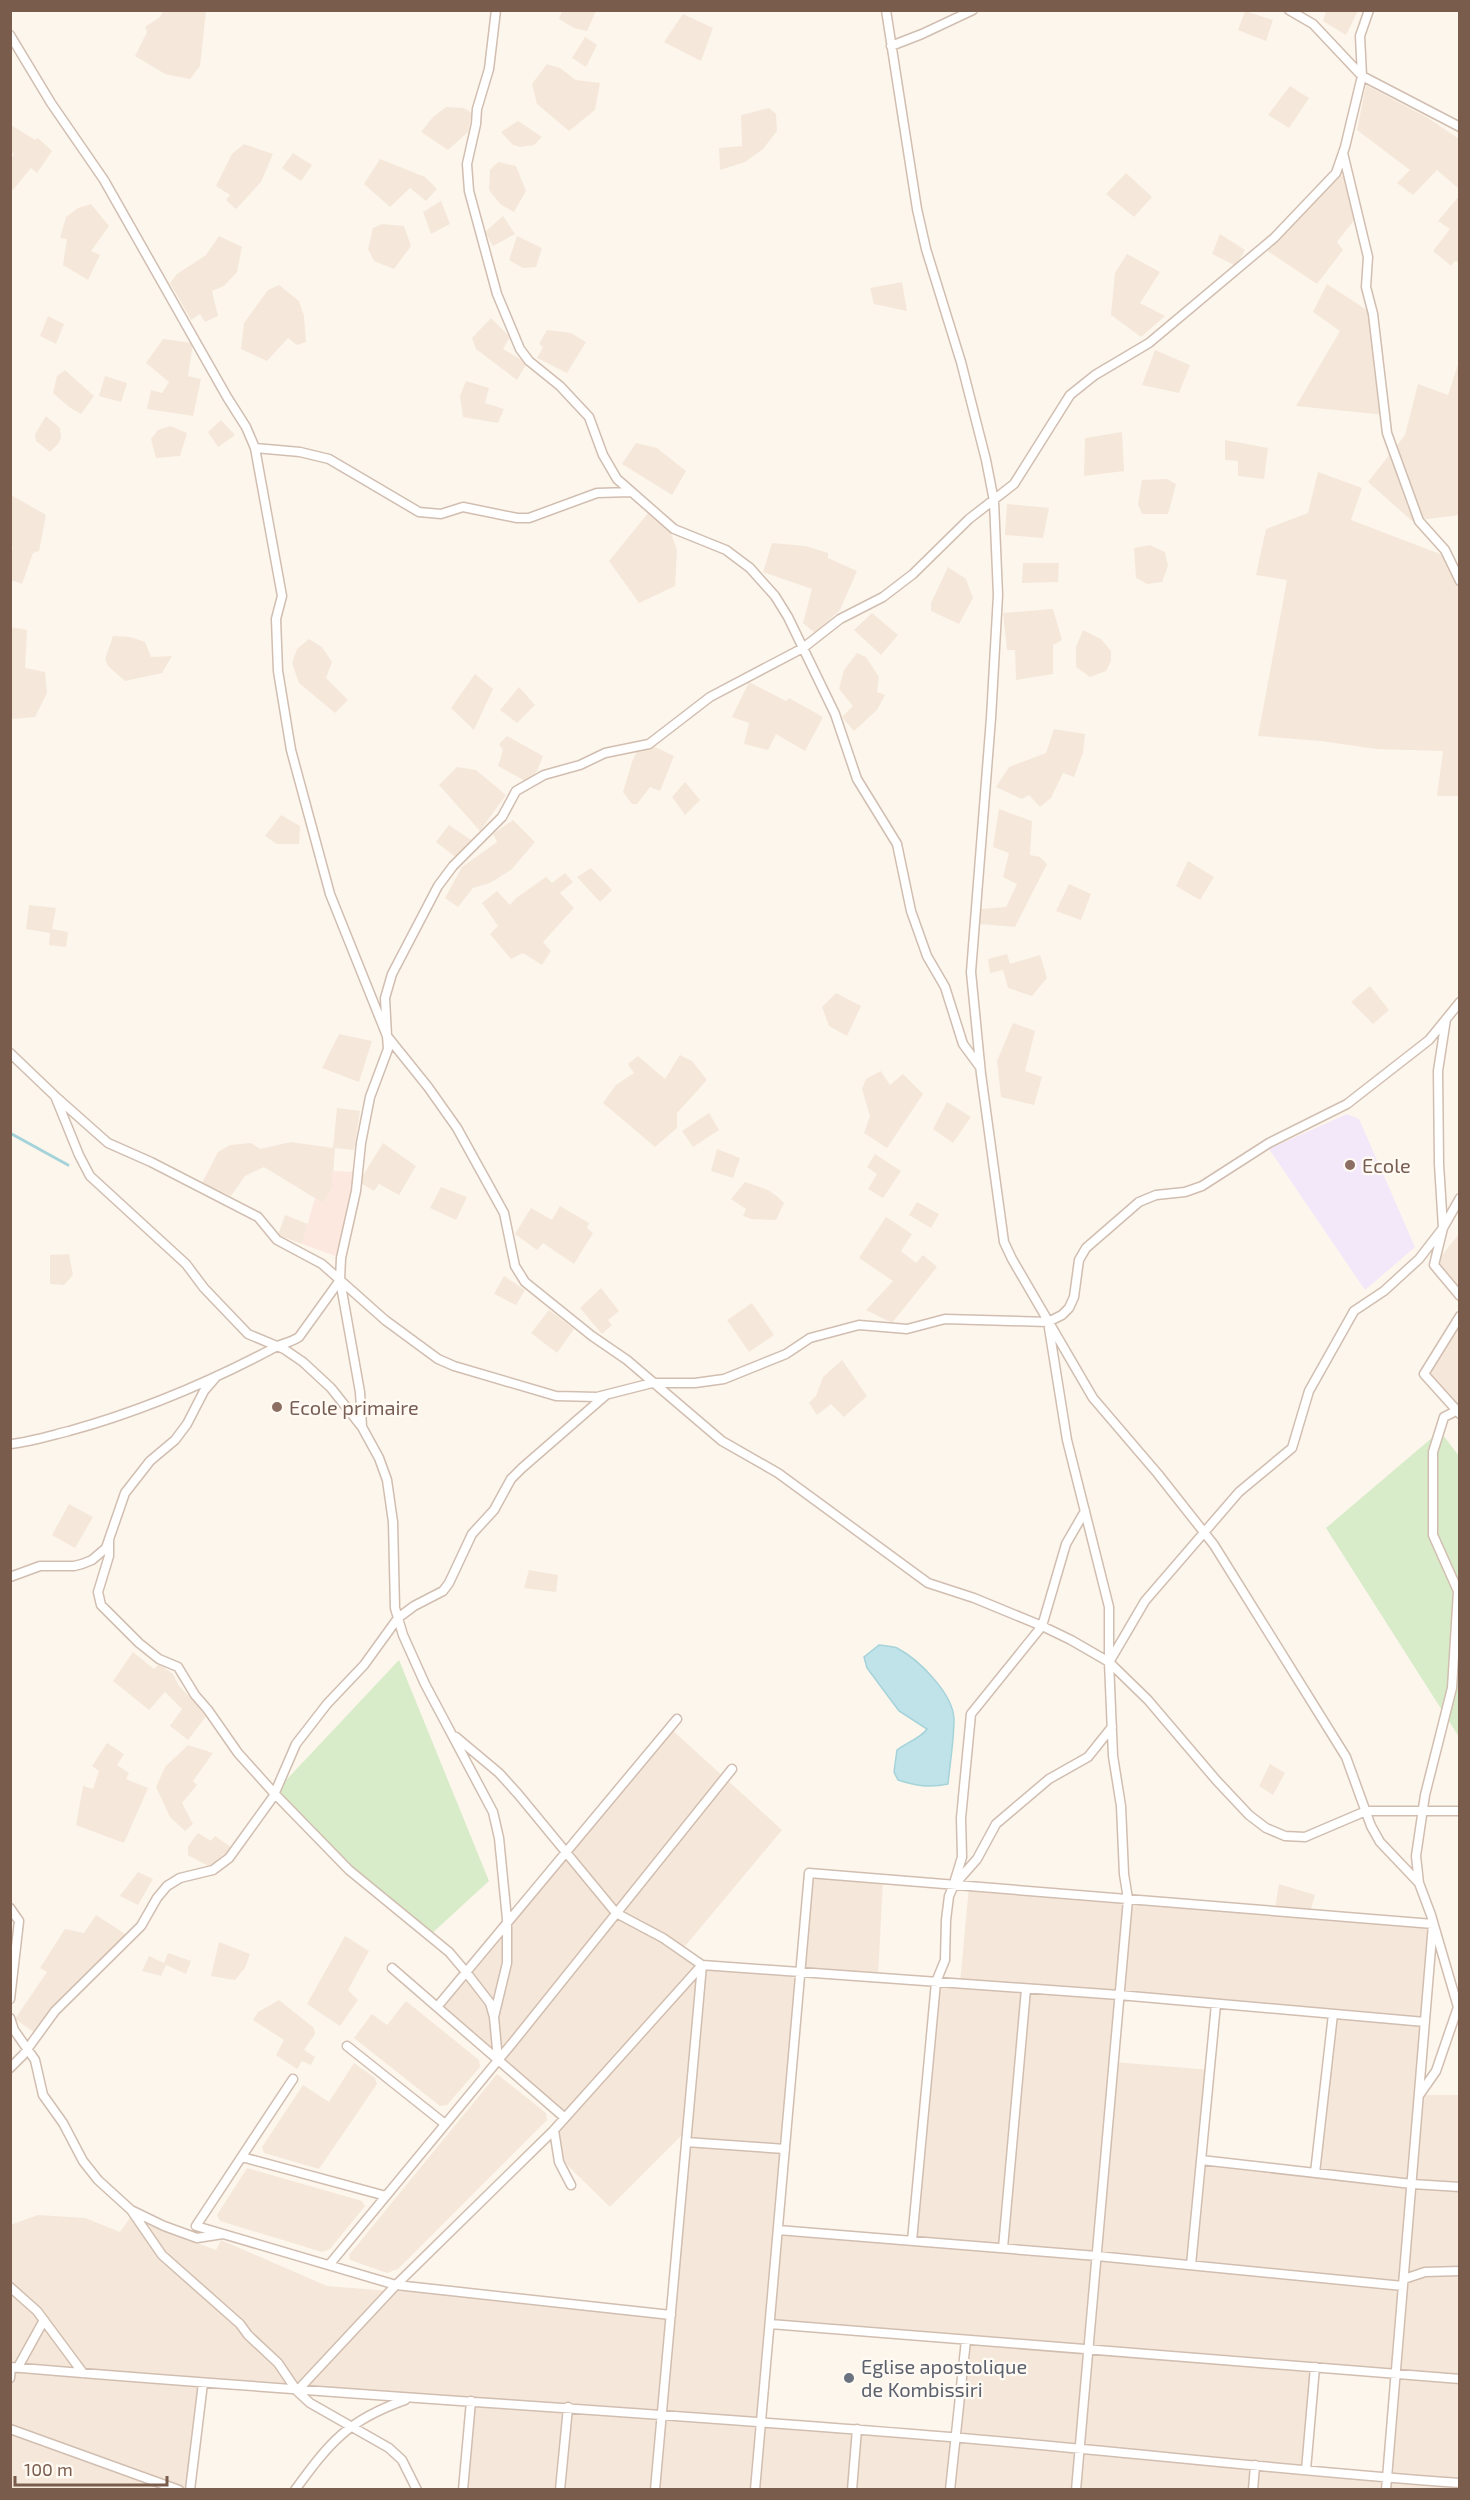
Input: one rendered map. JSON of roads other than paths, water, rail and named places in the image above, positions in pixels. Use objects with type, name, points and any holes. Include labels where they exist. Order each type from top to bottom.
[{"type":"street","points":[[496,10],[489,69],[477,109],[467,164],[469,191],[497,294],[520,349],[529,361],[560,386],[589,417],[603,455],[617,479],[674,529],[726,550],[750,568],[775,596],[835,714],[857,779],[897,844],[911,911],[927,956],[945,987],[963,1044],[981,1068]]},
{"type":"street","points":[[886,10],[917,208],[926,249],[961,362],[994,501],[998,595],[991,718],[970,972],[1004,1242],[1093,1398],[1158,1473],[1204,1532],[1346,1758],[1365,1811],[1380,1842],[1419,1883]]},
{"type":"street","points":[[891,46],[973,10]]},
{"type":"street","points":[[1289,10],[1313,24],[1362,76],[1460,127]]},
{"type":"street","points":[[362,1427],[360,1392],[340,1280],[341,1258],[356,1191],[361,1143],[370,1097],[388,1049],[385,998],[392,974],[438,886],[453,867],[502,818],[516,791],[544,775],[580,765],[605,753],[649,744],[710,697],[803,648],[840,619],[883,597],[913,574],[969,519],[1014,484],[1070,395],[1095,375],[1149,343],[1274,238],[1336,173],[1362,76],[1360,36],[1369,10]]},
{"type":"street","points":[[10,35],[51,104],[104,180],[226,397],[246,427],[255,448],[282,596],[276,619],[278,661],[291,750],[330,894],[387,1036],[457,1128],[504,1213],[515,1266],[525,1282],[592,1336],[627,1360],[722,1441],[778,1473],[928,1583],[974,1598],[1042,1626],[1109,1662],[1148,1700],[1249,1815],[1266,1828],[1285,1836],[1305,1837],[1365,1811],[1460,1811]]},
{"type":"street","points":[[1343,153],[1368,257],[1366,287],[1373,314],[1387,432],[1419,521],[1445,550],[1460,581]]},
{"type":"street","points":[[255,448],[300,452],[329,459],[419,512],[441,514],[463,507],[517,518],[529,518],[597,493],[631,492]]},
{"type":"street","points":[[10,1053],[108,1143],[151,1162],[258,1217],[278,1240],[322,1264],[385,1320],[438,1359],[454,1366],[556,1396],[573,1398],[606,1395],[652,1383],[695,1383],[724,1379],[786,1354],[810,1338],[859,1325],[907,1329],[945,1319],[1048,1322],[1062,1316],[1074,1297],[1079,1260],[1086,1248],[1139,1202],[1156,1195],[1185,1192],[1202,1186],[1269,1143],[1347,1104],[1428,1041],[1460,1002]]},
{"type":"street","points":[[1446,1019],[1438,1071],[1439,1164],[1443,1228],[1434,1264],[1460,1296]]},
{"type":"street","points":[[55,1096],[90,1176],[186,1264],[204,1288],[248,1334],[276,1346],[303,1362],[331,1388],[362,1427],[387,1479],[393,1522],[395,1608],[403,1635],[493,1812],[499,1838],[507,1923],[507,1963],[494,2017]]},
{"type":"street","points":[[1109,1662],[1145,1601],[1204,1532],[1239,1492],[1292,1448],[1309,1391],[1354,1311],[1384,1291],[1419,1259],[1443,1228],[1460,1198]]},
{"type":"street","points":[[10,1444],[26,1443],[113,1418],[219,1374],[276,1346],[292,1342],[299,1337],[340,1280]]},
{"type":"street","points":[[1419,2095],[1436,2071],[1459,2008],[1419,1883],[1416,1856],[1423,1812],[1452,1689],[1458,1591],[1433,1535],[1433,1452],[1444,1418],[1459,1411],[1424,1374],[1460,1316]]},
{"type":"street","points":[[1048,1322],[1067,1440],[1109,1607],[1113,1756],[1121,1806],[1124,1874],[1128,1899],[1076,2490]]},
{"type":"street","points":[[10,1577],[40,1566],[82,1564],[92,1560],[106,1548],[125,1493],[150,1461],[176,1440],[204,1391],[219,1374]]},
{"type":"street","points":[[10,2067],[28,2048],[56,2010],[141,1926],[157,1898],[167,1886],[180,1878],[213,1870],[229,1858],[274,1793],[296,1744],[327,1704],[364,1665],[398,1618],[414,1606],[443,1591],[472,1534],[494,1510],[516,1473],[606,1395]]},
{"type":"street","points":[[912,2241],[936,1982],[945,1960],[949,1896],[962,1857],[961,1818],[971,1714],[1042,1626],[1066,1544],[1084,1511]]},
{"type":"street","points":[[109,1539],[109,1556],[98,1592],[101,1605],[139,1643],[159,1659],[178,1667],[195,1695],[238,1753],[349,1870],[449,1952],[490,2003],[494,2017],[498,2060]]},
{"type":"street","points":[[437,2007],[677,1719]]},
{"type":"street","points":[[954,1885],[977,1859],[996,1824],[1049,1779],[1089,1757],[1112,1727]]},
{"type":"street","points":[[452,1733],[499,1773],[616,1913],[663,1938],[702,1965],[1119,1995],[1425,2022]]},
{"type":"street","points":[[329,2265],[498,2060],[732,1769]]},
{"type":"street","points":[[755,2490],[809,1873],[1433,1924]]},
{"type":"street","points":[[10,1908],[19,1921],[10,1999]]},
{"type":"street","points":[[1386,2490],[1433,1924]]},
{"type":"street","points":[[297,2391],[396,2285],[554,2130],[702,1965]]},
{"type":"street","points":[[655,2490],[702,1965]]},
{"type":"street","points":[[392,1968],[565,2118]]},
{"type":"street","points":[[1003,2248],[1026,1989]]},
{"type":"street","points":[[1191,2265],[1216,2004]]},
{"type":"street","points":[[1315,2173],[1333,2014]]},
{"type":"street","points":[[10,2018],[14,2030],[28,2048],[38,2067],[43,2095],[63,2123],[83,2161],[98,2180],[131,2210],[162,2255],[240,2324],[248,2336],[278,2363],[297,2391],[310,2403],[389,2448],[402,2460],[417,2490]]},
{"type":"street","points":[[347,2046],[445,2124]]},
{"type":"street","points":[[293,2079],[196,2226],[396,2285],[671,2315]]},
{"type":"street","points":[[554,2130],[559,2162],[571,2185]]},
{"type":"street","points":[[686,2142],[785,2149]]},
{"type":"street","points":[[242,2157],[386,2196]]},
{"type":"street","points":[[1201,2160],[1412,2184],[1460,2187]]},
{"type":"street","points":[[131,2210],[164,2226],[197,2238],[223,2234]]},
{"type":"street","points":[[778,2230],[1404,2282],[1425,2272],[1460,2271]]},
{"type":"street","points":[[10,2287],[44,2320],[83,2373]]},
{"type":"street","points":[[10,2378],[13,2367],[44,2320]]},
{"type":"street","points":[[770,2324],[1460,2379]]},
{"type":"street","points":[[950,2490],[966,2340]]},
{"type":"street","points":[[13,2367],[297,2391],[568,2407],[857,2429],[1387,2478],[1460,2482]]},
{"type":"street","points":[[1306,2470],[1316,2367]]},
{"type":"street","points":[[190,2490],[203,2383]]},
{"type":"street","points":[[294,2490],[320,2456],[350,2426],[378,2410],[412,2398]]},
{"type":"street","points":[[463,2490],[471,2401]]},
{"type":"street","points":[[560,2490],[568,2407]]},
{"type":"street","points":[[10,2429],[179,2490]]},
{"type":"street","points":[[852,2490],[857,2429]]},
{"type":"street","points":[[1253,2490],[1255,2465]]},
{"type":"water","points":[[879,1645],[897,1648],[915,1660],[948,1698],[954,1719],[948,1784],[923,1786],[911,1784],[898,1780],[894,1772],[897,1750],[927,1729],[899,1711],[867,1668],[864,1657]]},
{"type":"waterway","points":[[10,1133],[68,1165]]},
{"type":"place","name":"Ecole","points":[[1350,1165]]},
{"type":"place","name":"Ecole primaire","points":[[277,1407]]},
{"type":"place","name":"Eglise apostolique de Kombissiri","points":[[849,2378]]}]
